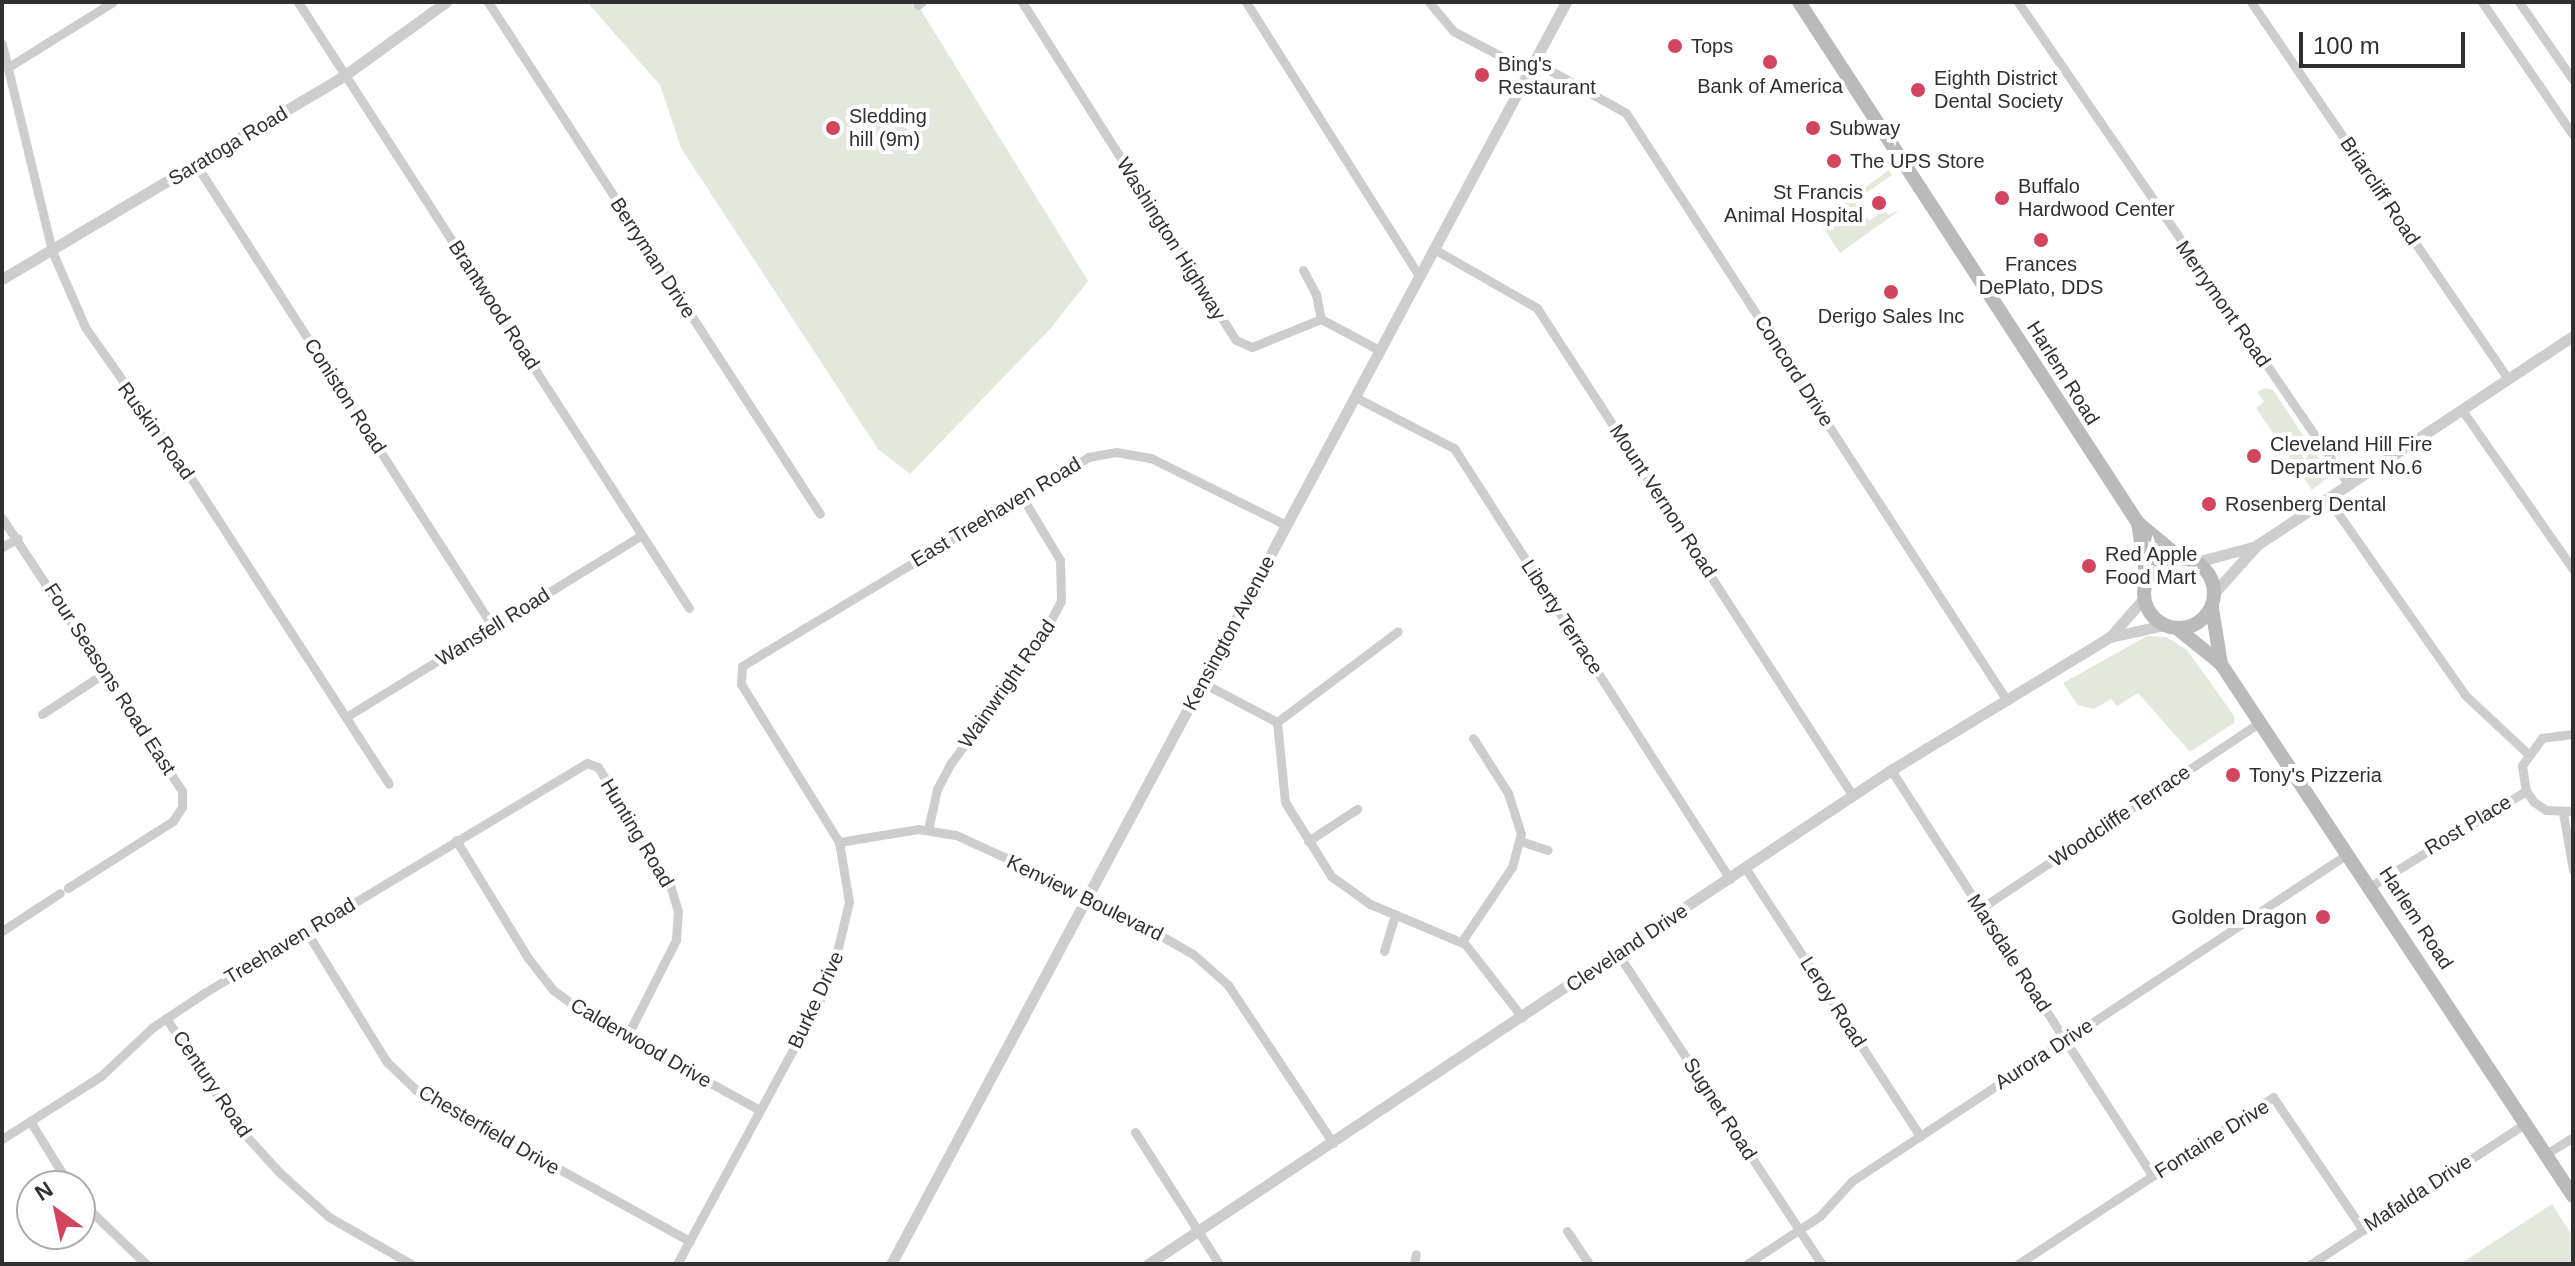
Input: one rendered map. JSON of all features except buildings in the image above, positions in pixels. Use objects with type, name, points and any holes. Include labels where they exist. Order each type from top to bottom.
[{"type":"main road","name":"Harlem Road","points":[[1799,2],[2138,523],[2180,558]]},
{"type":"main road","name":"Harlem Road","points":[[2138,523],[2147,578]]},
{"type":"main road","points":[[2180,558],[2196,562],[2209,574],[2215,592],[2212,608],[2201,621],[2171,627],[2144,598],[2147,578],[2157,565],[2180,558]]},
{"type":"main road","name":"Harlem Road","points":[[2212,608],[2221,664]]},
{"type":"main road","name":"Harlem Road","points":[[2171,627],[2221,664],[2371,886],[2573,1196]]},
{"type":"street","points":[[10,66],[113,2]]},
{"type":"street","name":"Brantwood Road","points":[[298,2],[689,608]]},
{"type":"street","name":"Saratoga Road","points":[[2,279],[197,166],[345,75],[446,2]]},
{"type":"street","name":"Berryman Drive","points":[[488,2],[820,514]]},
{"type":"street","name":"Washington Highway","points":[[1022,2],[1236,340],[1252,347],[1321,319]]},
{"type":"street","points":[[1246,2],[1419,276]]},
{"type":"street","name":"Concord Drive","points":[[1429,2],[1453,31],[1516,64],[1555,73],[1626,113],[2006,699]]},
{"type":"street","name":"Kensington Avenue","points":[[891,1264],[1566,2]]},
{"type":"street","name":"Merrymont Road","points":[[2018,2],[2349,485]]},
{"type":"street","name":"Briarcliff Road","points":[[2251,2],[2508,379]]},
{"type":"street","points":[[2482,2],[2573,135]]},
{"type":"street","points":[[2519,2],[2573,80]]},
{"type":"street","name":"Ruskin Road","points":[[2,44],[10,66],[52,251],[112,372],[191,478],[389,784]]},
{"type":"street","name":"Coniston Road","points":[[197,166],[493,627]]},
{"type":"street","name":"Mount Vernon Road","points":[[1434,249],[1537,308],[1853,796]]},
{"type":"street","points":[[1303,270],[1316,294],[1321,319],[1379,350]]},
{"type":"street","points":[[2215,592],[2257,545],[2573,336]]},
{"type":"street","name":"Liberty Terrace","points":[[1355,397],[1454,448],[1730,879]]},
{"type":"street","points":[[2462,410],[2573,569]]},
{"type":"street","name":"East Treehaven Road","points":[[843,604],[1073,463],[1125,453],[1151,458],[1286,525]]},
{"type":"street","name":"Wainwright Road","points":[[928,830],[937,789],[951,763],[1036,648],[1061,601],[1060,560],[1021,495]]},
{"type":"street","points":[[2328,499],[2465,695],[2527,753]]},
{"type":"street","name":"Four Seasons Road East","points":[[2,518],[179,785],[182,807],[173,821],[2,931]]},
{"type":"street","name":"Wansfell Road","points":[[346,717],[640,536]]},
{"type":"street","points":[[2,547],[18,538]]},
{"type":"street","points":[[2196,562],[2257,545]]},
{"type":"street","name":"Cleveland Drive","points":[[1148,1264],[1891,770],[2110,637],[2144,598]]},
{"type":"street","name":"Burke Drive","points":[[677,1264],[830,981],[842,944],[849,881],[839,842],[739,673],[747,662],[843,604]]},
{"type":"street","name":"Cleveland Drive","points":[[2110,637],[2171,627]]},
{"type":"street","points":[[1277,722],[1398,631]]},
{"type":"street","points":[[42,714],[106,672]]},
{"type":"street","points":[[1203,683],[1277,722]]},
{"type":"street","points":[[1277,722],[1281,789],[1308,841],[1339,884],[1395,915],[1462,941],[1522,1017]]},
{"type":"street","name":"Woodcliffe Terrace","points":[[1980,909],[2260,722]]},
{"type":"street","points":[[2573,734],[2542,738],[2527,753],[2522,766],[2526,791],[2546,810],[2568,812],[2573,870]]},
{"type":"street","points":[[1462,941],[1509,873],[1520,841],[1515,807],[1473,738]]},
{"type":"street","name":"Treehaven Road","points":[[2,1139],[101,1076],[166,1018],[456,840],[592,763]]},
{"type":"street","name":"Hunting Road","points":[[592,763],[670,885],[678,911],[676,940],[626,1038]]},
{"type":"street","name":"Marsdale Road","points":[[1891,770],[2153,1176]]},
{"type":"street","name":"Rost Place","points":[[2371,886],[2526,791]]},
{"type":"street","points":[[1308,841],[1357,809]]},
{"type":"street","name":"Kenview Boulevard","points":[[839,842],[928,830],[956,835],[1087,898],[1193,954],[1222,978],[1333,1143]]},
{"type":"street","name":"Calderwood Drive","points":[[456,840],[542,977],[572,1006],[760,1110]]},
{"type":"street","points":[[1520,841],[1548,850]]},
{"type":"street","name":"Aurora Drive","points":[[1747,1264],[1800,1230],[1852,1181],[2349,853]]},
{"type":"street","name":"Leroy Road","points":[[1746,869],[1920,1136]]},
{"type":"street","points":[[1384,951],[1395,915]]},
{"type":"street","name":"Chesterfield Drive","points":[[306,931],[387,1062],[416,1090],[690,1241]]},
{"type":"street","name":"Sugnet Road","points":[[1618,954],[1822,1264]]},
{"type":"street","name":"Century Road","points":[[166,1018],[239,1128],[279,1172],[329,1217],[411,1264]]},
{"type":"street","name":"Fontaine Drive","points":[[2018,1264],[2273,1097],[2363,1230]]},
{"type":"street","points":[[30,1121],[60,1170]]},
{"type":"street","name":"Mafalda Drive","points":[[2311,1264],[2526,1123]]},
{"type":"street","points":[[1135,1132],[1219,1264]]},
{"type":"street","points":[[2546,1154],[2573,1137]]},
{"type":"street","points":[[96,1216],[146,1264]]},
{"type":"street","points":[[1567,1231],[1589,1264]]},
{"type":"shaded area","points":[[587,2],[916,2],[1088,281],[1051,328],[910,474],[878,449],[681,148],[660,85]]},
{"type":"shaded area","points":[[1889,170],[1892,175],[1862,196],[1865,201],[1858,206],[1869,221],[1885,210],[1888,215],[1900,210],[1840,253],[1819,221]]},
{"type":"shaded area","points":[[2266,388],[2273,390],[2327,471],[2329,477],[2312,490],[2256,408],[2264,402],[2257,392]]},
{"type":"shaded area","points":[[2147,636],[2166,637],[2187,650],[2235,717],[2234,723],[2190,752],[2138,693],[2117,706],[2111,699],[2094,709],[2078,705],[2063,683]]},
{"type":"shaded area","points":[[2552,1204],[2573,1237],[2573,1264],[2460,1264]]},
{"type":"place","name":"Tops","points":[[1675,46]]},
{"type":"place","name":"Bank of America","points":[[1770,62]]},
{"type":"place","name":"Bing's Restaurant","points":[[1482,75]]},
{"type":"place","name":"Eighth District Dental Society","points":[[1918,90]]},
{"type":"place","name":"Sledding hill (9m)","points":[[833,128]]},
{"type":"place","name":"Subway","points":[[1813,128]]},
{"type":"place","name":"The UPS Store","points":[[1834,161]]},
{"type":"place","name":"Buffalo Hardwood Center","points":[[2002,198]]},
{"type":"place","name":"St Francis Animal Hospital","points":[[1879,203]]},
{"type":"place","name":"Frances DePlato, DDS","points":[[2041,240]]},
{"type":"place","name":"Derigo Sales Inc","points":[[1891,292]]},
{"type":"place","name":"Cleveland Hill Fire Department No.6","points":[[2254,456]]},
{"type":"place","name":"Rosenberg Dental","points":[[2209,504]]},
{"type":"place","name":"Red Apple Food Mart","points":[[2089,566]]},
{"type":"place","name":"Tony's Pizzeria","points":[[2233,775]]},
{"type":"place","name":"Golden Dragon","points":[[2323,917]]}]
